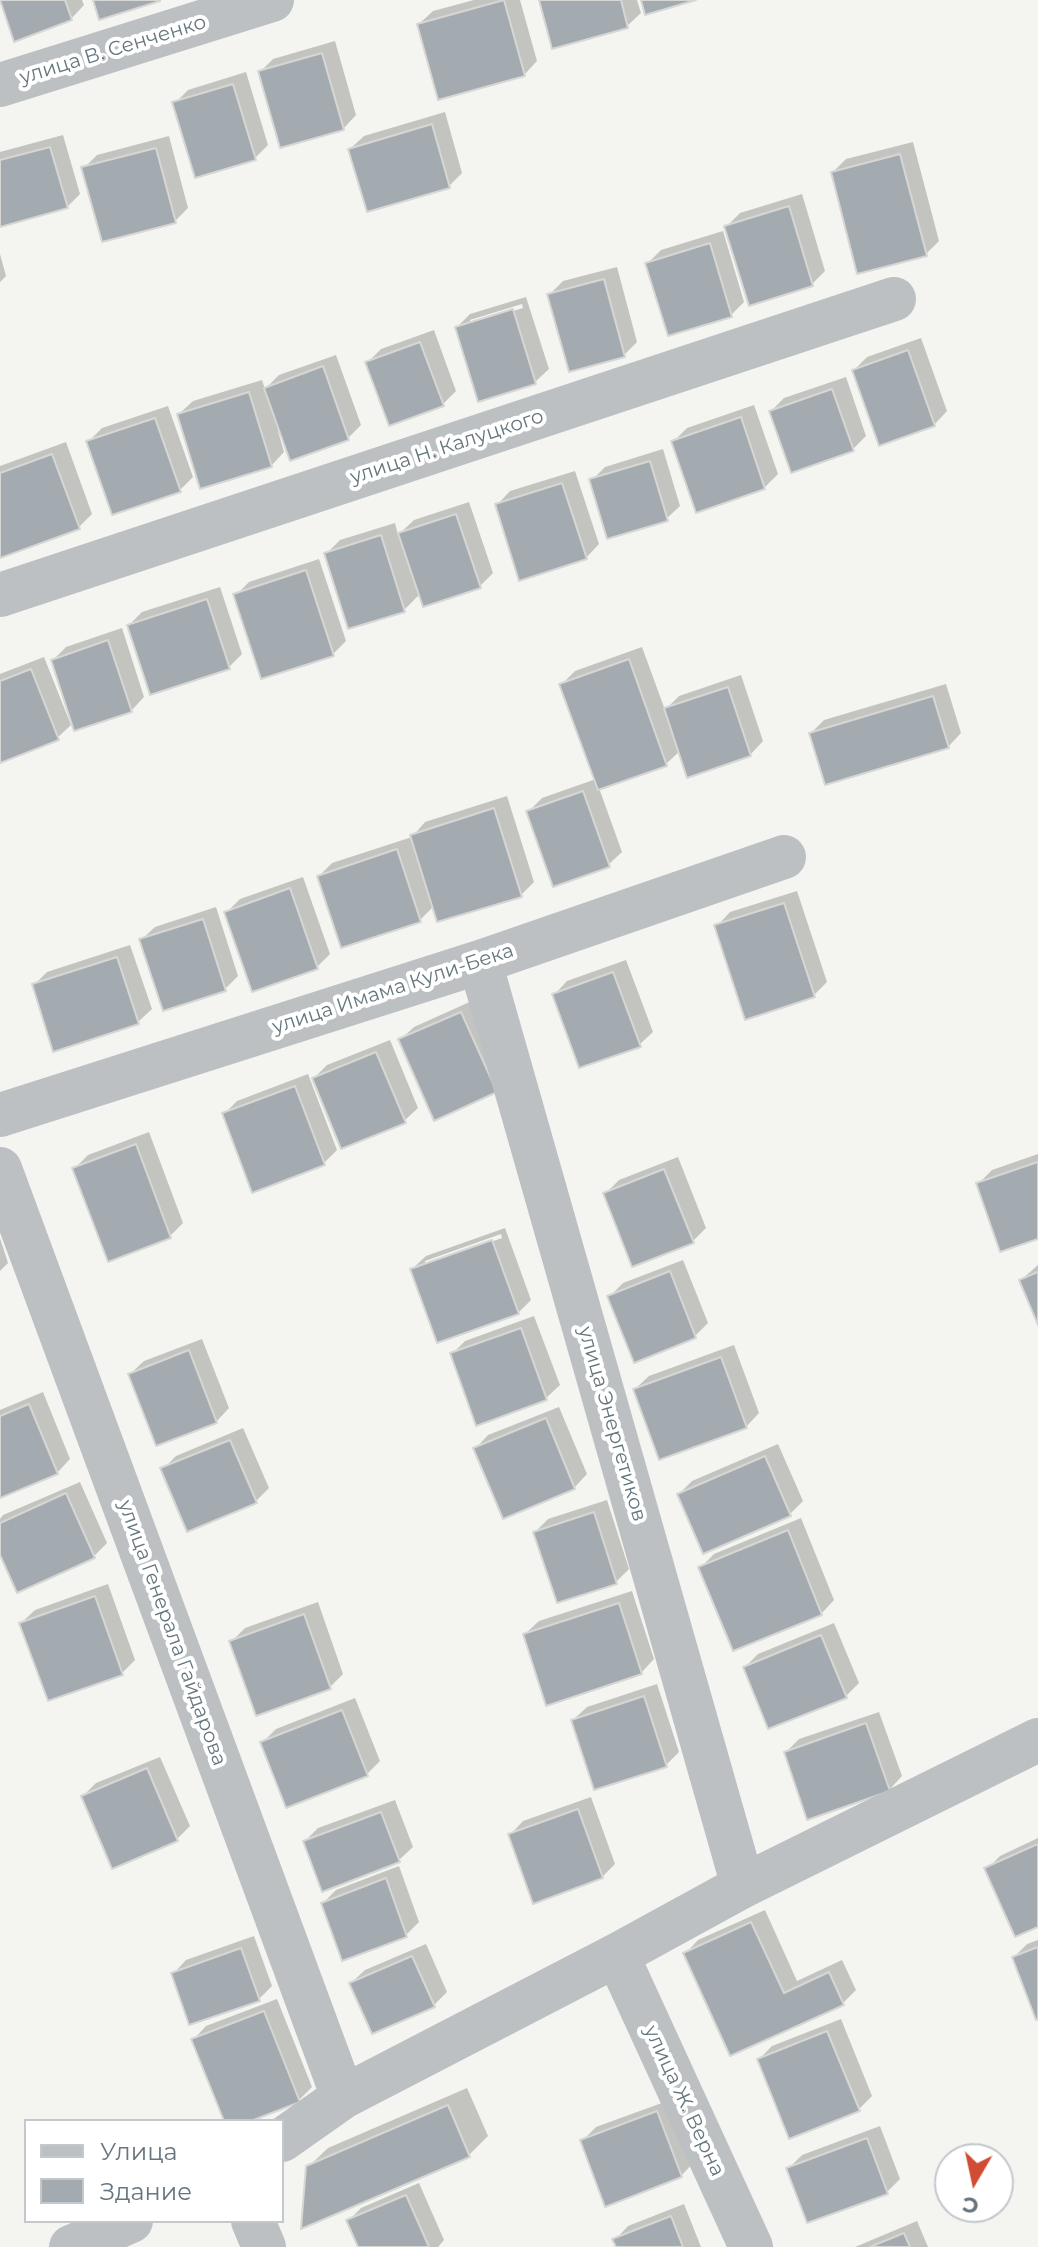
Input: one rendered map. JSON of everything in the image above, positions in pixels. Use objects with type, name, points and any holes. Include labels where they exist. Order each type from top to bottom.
[{"type":"street","name":"улица В. Сенченко","points":[[0,85],[272,0]]},
{"type":"street","name":"улица Н. Калуцкого","points":[[0,595],[894,299]]},
{"type":"street","name":"улица Имама Кули-Бека","points":[[0,1115],[480,962],[784,857]]},
{"type":"street","name":"улица Энергетиков","points":[[480,962],[743,1886]]},
{"type":"street","name":"улица Генерала Гайдарова","points":[[0,1169],[343,2097]]},
{"type":"street","points":[[284,2139],[343,2097],[743,1886],[1038,1740]]},
{"type":"street","name":"улица Ж. Верна","points":[[617,1955],[751,2247]]},
{"type":"street","points":[[71,2247],[126,2223]]},
{"type":"street","points":[[254,2223],[264,2247]]},
{"type":"building","points":[[0,0],[65,0],[72,20],[14,42]]},
{"type":"building","points":[[93,0],[160,0],[160,1],[99,20]]},
{"type":"building","points":[[504,0],[525,76],[438,100],[417,24]]},
{"type":"building","points":[[539,0],[621,0],[628,28],[552,49]]},
{"type":"building","points":[[641,0],[696,0],[645,15]]},
{"type":"building","points":[[322,53],[344,130],[280,148],[258,71]]},
{"type":"building","points":[[233,84],[256,160],[195,178],[172,102]]},
{"type":"building","points":[[432,124],[450,188],[367,212],[348,149]]},
{"type":"building","points":[[50,147],[68,208],[0,227],[0,160]]},
{"type":"building","points":[[156,148],[176,223],[102,242],[81,167]]},
{"type":"building","points":[[900,154],[927,256],[857,274],[831,172]]},
{"type":"building","points":[[789,206],[813,286],[749,306],[724,226]]},
{"type":"building","points":[[710,243],[732,317],[668,336],[645,263]]},
{"type":"building","points":[[604,279],[625,357],[569,372],[547,294]]},
{"type":"building","points":[[513,309],[536,384],[478,402],[455,327]]},
{"type":"building","points":[[420,342],[444,406],[389,426],[365,362]]},
{"type":"building","points":[[908,350],[935,426],[879,446],[852,370]]},
{"type":"building","points":[[323,366],[349,440],[290,461],[264,388]]},
{"type":"building","points":[[832,389],[854,451],[791,473],[769,411]]},
{"type":"building","points":[[249,392],[272,467],[200,489],[177,414]]},
{"type":"building","points":[[741,417],[765,489],[696,513],[671,441]]},
{"type":"building","points":[[155,418],[181,492],[112,515],[86,441]]},
{"type":"building","points":[[52,454],[80,529],[0,558],[0,473]]},
{"type":"building","points":[[650,461],[668,521],[607,539],[589,479]]},
{"type":"building","points":[[562,483],[587,559],[519,581],[495,504]]},
{"type":"building","points":[[456,514],[481,588],[423,607],[398,533]]},
{"type":"building","points":[[381,535],[405,612],[348,629],[324,553]]},
{"type":"building","points":[[306,570],[334,656],[261,679],[233,594]]},
{"type":"building","points":[[207,599],[230,669],[150,695],[127,625]]},
{"type":"building","points":[[108,640],[132,712],[74,731],[51,660]]},
{"type":"building","points":[[629,659],[667,766],[598,790],[559,684]]},
{"type":"building","points":[[31,669],[59,740],[0,763],[0,681]]},
{"type":"building","points":[[728,687],[751,756],[687,778],[664,708]]},
{"type":"building","points":[[933,696],[949,748],[825,785],[809,733]]},
{"type":"building","points":[[583,791],[610,867],[553,887],[526,811]]},
{"type":"building","points":[[494,808],[522,897],[437,922],[410,835]]},
{"type":"building","points":[[397,849],[421,922],[341,948],[317,876]]},
{"type":"building","points":[[290,888],[318,969],[252,992],[224,912]]},
{"type":"building","points":[[784,903],[815,997],[745,1020],[714,925]]},
{"type":"building","points":[[203,919],[226,991],[163,1011],[139,939]]},
{"type":"building","points":[[117,957],[139,1024],[53,1052],[32,984]]},
{"type":"building","points":[[613,972],[641,1047],[579,1068],[552,994]]},
{"type":"building","points":[[461,1012],[497,1092],[434,1121],[398,1039]]},
{"type":"building","points":[[376,1052],[406,1123],[341,1149],[312,1078]]},
{"type":"building","points":[[295,1086],[325,1165],[252,1193],[222,1113]]},
{"type":"building","points":[[136,1144],[171,1238],[108,1262],[72,1168]]},
{"type":"building","points":[[1038,1162],[1038,1239],[1000,1252],[976,1183]]},
{"type":"building","points":[[664,1169],[694,1243],[632,1267],[603,1193]]},
{"type":"building","points":[[492,1240],[519,1314],[437,1343],[410,1269]]},
{"type":"building","points":[[670,1271],[696,1338],[634,1363],[607,1296]]},
{"type":"building","points":[[1038,1272],[1038,1325],[1019,1280]]},
{"type":"building","points":[[521,1328],[547,1400],[476,1426],[450,1353]]},
{"type":"building","points":[[189,1350],[217,1423],[156,1446],[128,1374]]},
{"type":"building","points":[[721,1357],[747,1428],[659,1460],[633,1389]]},
{"type":"building","points":[[29,1404],[58,1474],[0,1498],[0,1416]]},
{"type":"building","points":[[546,1418],[575,1489],[503,1519],[473,1448]]},
{"type":"building","points":[[230,1440],[257,1503],[187,1532],[160,1468]]},
{"type":"building","points":[[765,1456],[791,1516],[703,1554],[677,1494]]},
{"type":"building","points":[[66,1493],[95,1558],[17,1593],[0,1555],[0,1523]]},
{"type":"building","points":[[594,1512],[617,1584],[557,1603],[533,1532]]},
{"type":"building","points":[[788,1530],[822,1615],[733,1651],[698,1567]]},
{"type":"building","points":[[95,1596],[123,1675],[48,1701],[19,1623]]},
{"type":"building","points":[[619,1603],[642,1674],[546,1706],[523,1634]]},
{"type":"building","points":[[304,1614],[331,1689],[256,1716],[229,1641]]},
{"type":"building","points":[[821,1635],[847,1698],[768,1729],[743,1667]]},
{"type":"building","points":[[644,1696],[667,1767],[594,1790],[571,1720]]},
{"type":"building","points":[[342,1710],[368,1776],[286,1808],[260,1742]]},
{"type":"building","points":[[866,1723],[890,1791],[807,1820],[784,1752]]},
{"type":"building","points":[[147,1768],[178,1841],[112,1869],[81,1796]]},
{"type":"building","points":[[578,1809],[603,1878],[533,1904],[508,1834]]},
{"type":"building","points":[[381,1812],[400,1862],[322,1892],[303,1841]]},
{"type":"building","points":[[1038,1844],[1038,1927],[1015,1937],[984,1868]]},
{"type":"building","points":[[386,1878],[407,1937],[342,1961],[321,1903]]},
{"type":"building","points":[[751,1922],[784,1993],[829,1972],[844,2005],[730,2056],[683,1953]]},
{"type":"building","points":[[1038,1947],[1038,2019],[1036,2020],[1012,1957]]},
{"type":"building","points":[[241,1948],[260,2001],[189,2025],[171,1973]]},
{"type":"building","points":[[412,1956],[435,2007],[372,2034],[349,1983]]},
{"type":"building","points":[[264,2011],[300,2102],[256,2119],[223,2119],[191,2039]]},
{"type":"building","points":[[827,2031],[860,2111],[789,2139],[757,2059]]},
{"type":"building","points":[[448,2105],[470,2157],[301,2229],[306,2166]]},
{"type":"building","points":[[657,2111],[682,2177],[605,2207],[580,2140]]},
{"type":"building","points":[[867,2138],[888,2194],[807,2223],[786,2168]]},
{"type":"building","points":[[406,2195],[429,2247],[358,2247],[346,2220]]},
{"type":"building","points":[[671,2216],[683,2247],[616,2247],[612,2239]]},
{"type":"building","points":[[904,2233],[910,2247],[870,2247]]}]
